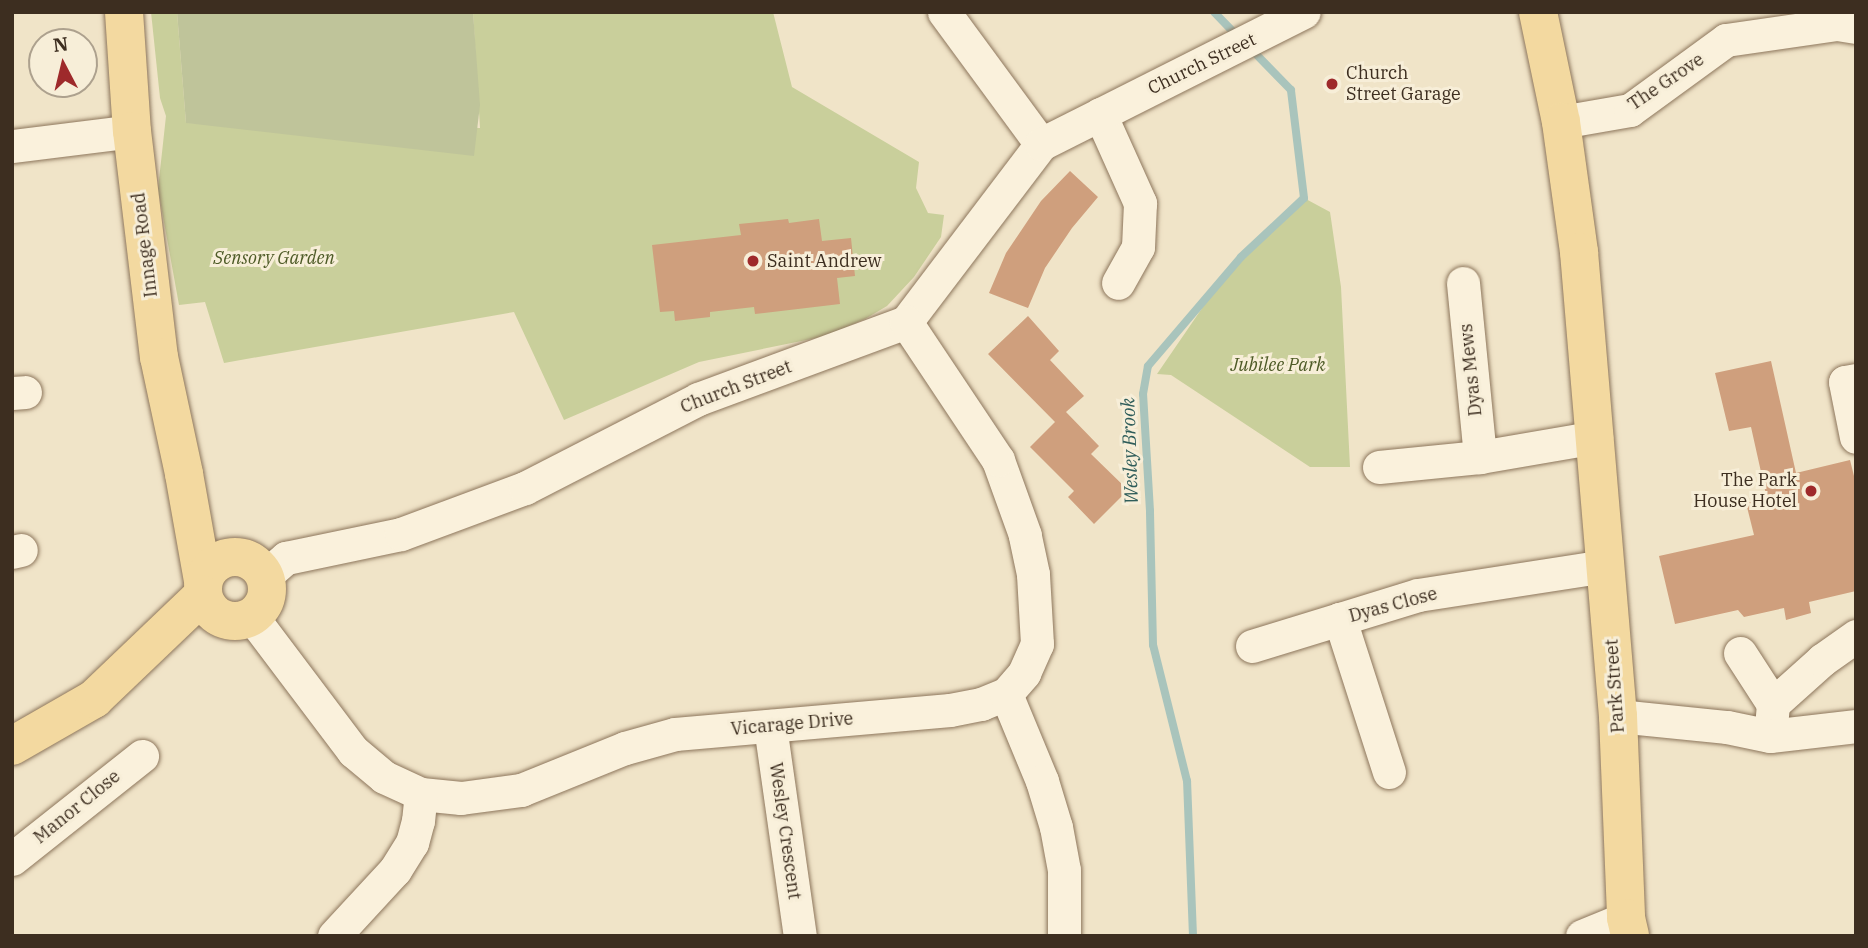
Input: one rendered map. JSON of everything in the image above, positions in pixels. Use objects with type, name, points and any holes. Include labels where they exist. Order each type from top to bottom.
[{"type":"main road","name":"Innage Road","points":[[124,12],[132,131],[159,357],[184,474],[203,588]]},
{"type":"main road","name":"Park Street","points":[[1538,12],[1561,122],[1579,252],[1618,716],[1628,927]]},
{"type":"main road","points":[[184,474],[233,556],[255,563],[265,576],[268,592],[264,604],[252,617],[227,621],[211,611],[203,588]]},
{"type":"main road","points":[[12,746],[94,699],[203,588],[211,566],[233,556]]},
{"type":"street","points":[[944,12],[1041,144]]},
{"type":"street","name":"Church Street","points":[[265,576],[269,569],[286,558],[401,534],[525,488],[698,399],[906,322],[1041,144],[1304,12]]},
{"type":"street","name":"The Grove","points":[[1561,122],[1630,110],[1723,26],[1837,24],[1856,27]]},
{"type":"street","points":[[1100,114],[1126,167],[1140,210],[1138,247],[1118,283]]},
{"type":"street","points":[[12,146],[132,131]]},
{"type":"street","name":"Dyas Mews","points":[[1462,283],[1480,457]]},
{"type":"street","points":[[906,322],[998,460],[1025,535],[1033,574],[1037,644],[1024,673],[1006,694],[1042,781],[1056,827],[1064,870],[1063,936]]},
{"type":"street","points":[[1856,380],[1845,382],[1856,437]]},
{"type":"street","points":[[1379,467],[1480,457],[1596,437]]},
{"type":"street","name":"Dyas Close","points":[[1388,772],[1340,619],[1418,595],[1606,566]]},
{"type":"street","name":"Vicarage Drive","points":[[252,617],[354,751],[384,776],[421,794],[461,798],[521,790],[625,748],[675,734],[950,710],[981,704],[1006,694]]},
{"type":"street","points":[[1252,646],[1340,619]]},
{"type":"street","points":[[1772,720],[1822,660],[1856,636]]},
{"type":"street","points":[[1740,653],[1772,720]]},
{"type":"street","points":[[1618,716],[1727,727],[1772,720],[1856,726]]},
{"type":"street","name":"Wesley Crescent","points":[[770,726],[800,936]]},
{"type":"street","name":"Manor Close","points":[[12,859],[142,756]]},
{"type":"street","points":[[342,933],[394,870],[412,843],[421,794]]},
{"type":"street","points":[[1582,936],[1628,927]]},
{"type":"green space","name":"Sensory Garden","points":[[151,12],[177,12],[186,123],[480,128],[473,12],[773,12],[792,87],[919,162],[916,188],[928,213],[944,215],[941,237],[914,277],[887,306],[865,319],[826,336],[699,362],[564,420],[514,312],[224,363],[205,302],[179,305],[158,189],[166,116],[160,98]]},
{"type":"green space","points":[[177,12],[473,12],[480,105],[474,156],[186,123]]},
{"type":"green space","name":"Jubilee Park","points":[[1304,198],[1330,212],[1341,287],[1350,467],[1310,467],[1171,375],[1157,374],[1220,282]]},
{"type":"building","points":[[1070,171],[1098,197],[1072,228],[1045,268],[1028,308],[989,293],[1006,253],[1041,201]]},
{"type":"building","name":"Saint Andrew","points":[[788,219],[789,223],[819,219],[822,241],[851,238],[855,276],[837,278],[840,304],[755,314],[754,307],[710,312],[710,317],[675,321],[674,311],[660,312],[652,245],[741,235],[739,224]]},
{"type":"building","points":[[1028,316],[1059,351],[1050,360],[1084,396],[1066,412],[1099,446],[1091,454],[1128,490],[1094,524],[1068,497],[1074,491],[1030,447],[1055,422],[988,354]]},
{"type":"building","name":"The Park House Hotel","points":[[1771,361],[1796,473],[1850,460],[1856,484],[1856,591],[1809,602],[1811,613],[1786,620],[1784,608],[1744,617],[1738,610],[1675,624],[1659,556],[1754,535],[1746,503],[1767,499],[1751,427],[1729,431],[1715,373]]},
{"type":"waterway","name":"Wesley Brook","points":[[1214,12],[1239,38]]},
{"type":"waterway","name":"Wesley Brook","points":[[1193,936],[1187,781],[1153,645],[1150,511],[1143,394],[1148,366],[1241,257],[1304,198],[1291,90],[1251,49]]},
{"type":"place","name":"Church Street Garage","points":[[1332,84]]},
{"type":"place","name":"Saint Andrew","points":[[753,261]]},
{"type":"place","name":"The Park House Hotel","points":[[1811,491]]}]
